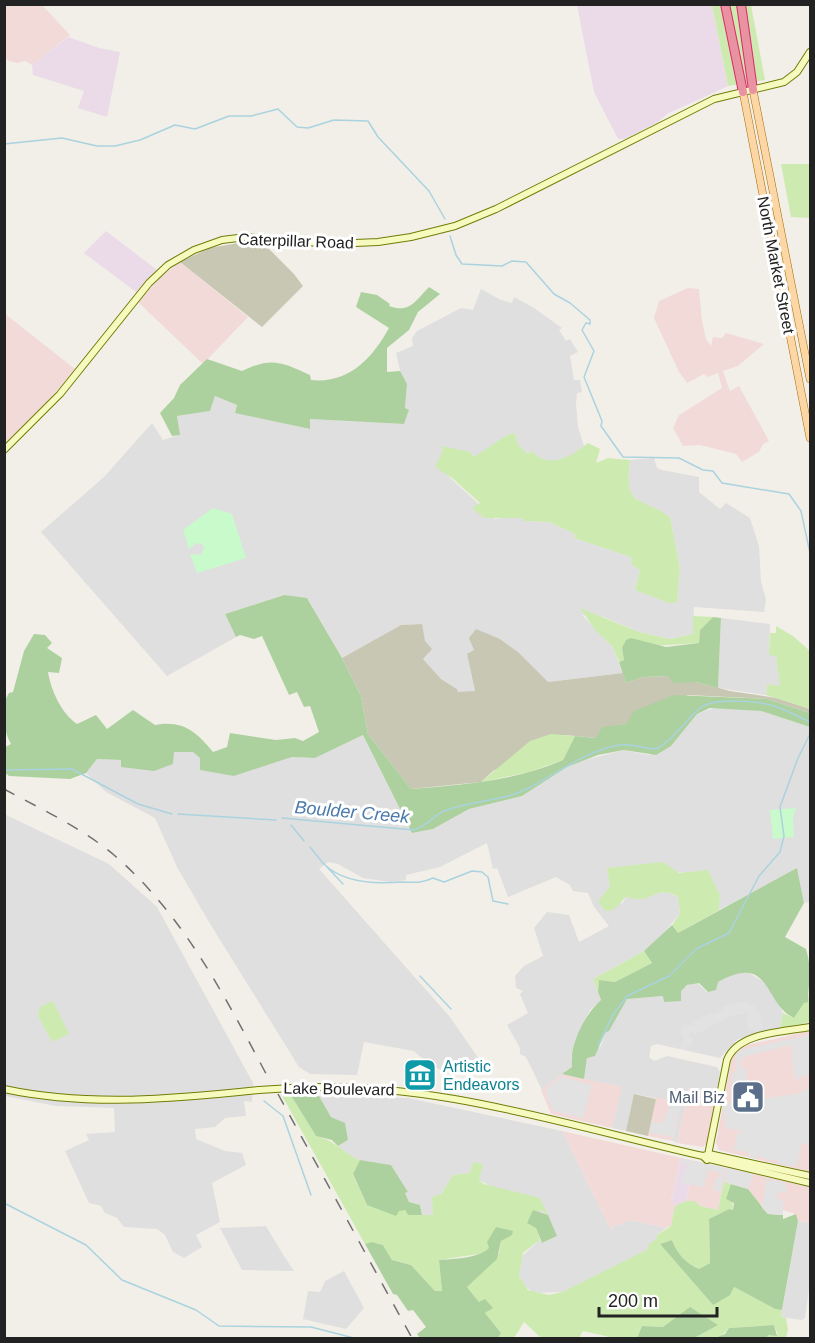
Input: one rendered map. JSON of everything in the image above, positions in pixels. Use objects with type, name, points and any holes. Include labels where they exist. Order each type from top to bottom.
[{"type":"highway","points":[[725,4],[743,92]]},
{"type":"highway","points":[[741,4],[753,90]]},
{"type":"main road","name":"North Market Street","points":[[753,90],[810,379]]},
{"type":"main road","name":"North Market Street","points":[[743,92],[810,438]]},
{"type":"street","name":"Caterpillar Road","points":[[4,450],[60,394],[149,283],[172,263],[194,250],[222,240],[246,237],[357,244],[411,237],[445,229],[496,209],[714,99],[789,80],[810,52]]},
{"type":"street","points":[[706,1157],[727,1060],[732,1049],[748,1040],[810,1027]]},
{"type":"street","name":"Lake Boulevard","points":[[4,1089],[58,1099],[94,1101],[326,1086],[406,1090],[760,1168],[783,1177],[810,1183]]},
{"type":"street","name":"Lake Boulevard","points":[[706,1157],[734,1166],[778,1169],[808,1176]]},
{"type":"street","points":[[783,1177],[785,1174],[808,1176]]},
{"type":"shaded area","points":[[4,5],[42,5],[70,35],[32,65],[25,61],[17,63],[9,61],[5,58]]},
{"type":"shaded area","points":[[577,5],[712,5],[728,86],[667,114],[658,122],[625,139],[618,139],[594,92]]},
{"type":"shaded area","points":[[68,37],[99,48],[120,52],[107,117],[78,108],[84,91],[33,75],[32,65]]},
{"type":"shaded area","points":[[106,231],[157,270],[136,292],[84,253]]},
{"type":"shaded area","points":[[244,242],[262,242],[303,286],[262,327],[180,262],[210,248]]},
{"type":"shaded area","points":[[180,262],[248,317],[203,364],[138,302],[160,278]]},
{"type":"shaded area","points":[[688,288],[699,289],[702,321],[706,339],[711,346],[713,337],[722,338],[726,333],[764,344],[738,366],[723,371],[730,391],[739,386],[769,441],[763,444],[759,452],[742,462],[736,454],[700,445],[683,446],[673,428],[679,415],[722,388],[718,373],[708,377],[704,374],[687,383],[679,372],[654,318],[659,301]]},
{"type":"shaded area","points":[[481,289],[512,303],[514,297],[534,308],[562,328],[559,330],[566,341],[570,339],[578,352],[570,356],[574,380],[580,380],[582,392],[577,393],[576,404],[578,427],[584,446],[571,457],[554,462],[545,461],[531,452],[528,454],[518,446],[515,433],[507,435],[491,448],[474,457],[469,452],[443,449],[445,473],[495,519],[509,517],[524,518],[524,521],[549,522],[575,534],[574,538],[631,557],[632,565],[640,570],[635,590],[677,603],[680,568],[670,517],[642,504],[631,494],[628,486],[630,460],[654,458],[657,468],[699,477],[699,492],[710,501],[720,509],[726,503],[750,518],[759,546],[761,582],[766,599],[764,612],[694,607],[693,634],[670,639],[639,632],[604,617],[582,615],[612,646],[623,673],[547,682],[518,652],[500,639],[467,654],[475,692],[457,693],[457,689],[441,679],[422,658],[425,641],[421,624],[401,625],[342,658],[308,599],[283,595],[225,614],[236,637],[167,676],[41,532],[104,477],[152,423],[163,440],[179,435],[177,416],[210,411],[215,396],[237,405],[235,412],[309,429],[310,419],[404,424],[409,410],[405,409],[407,384],[401,375],[396,353],[413,346],[412,338],[417,331],[461,308],[473,310]]},
{"type":"shaded area","points":[[4,313],[75,369],[42,408],[5,444]]},
{"type":"shaded area","points":[[721,618],[770,624],[769,654],[776,655],[781,687],[767,684],[766,695],[718,688]]},
{"type":"shaded area","points":[[422,624],[425,641],[432,649],[423,659],[441,679],[458,692],[475,691],[467,654],[474,650],[469,638],[476,629],[500,639],[518,652],[548,682],[623,673],[626,683],[643,677],[668,676],[673,681],[696,682],[730,691],[777,698],[810,709],[810,713],[767,699],[688,695],[626,724],[602,728],[597,738],[564,735],[493,771],[481,782],[411,789],[368,734],[361,696],[342,658],[401,625]]},
{"type":"shaded area","points":[[717,707],[761,711],[810,727],[810,902],[804,903],[797,869],[719,910],[720,895],[686,873],[675,872],[669,867],[607,868],[611,887],[622,904],[626,897],[642,899],[653,893],[667,892],[678,897],[680,914],[651,947],[593,979],[601,1000],[590,1010],[576,1039],[571,1059],[572,1067],[542,1090],[526,1057],[520,1054],[520,1048],[507,1025],[528,1013],[520,994],[523,991],[516,988],[515,976],[524,966],[543,956],[534,928],[547,912],[569,915],[579,942],[609,926],[594,907],[588,893],[573,891],[570,885],[556,877],[508,897],[497,868],[493,869],[487,843],[440,867],[406,875],[406,880],[390,882],[363,878],[338,864],[328,862],[319,869],[450,1017],[481,1062],[481,1066],[441,1070],[429,1065],[414,1051],[364,1042],[357,1075],[310,1074],[299,1067],[212,927],[177,867],[155,818],[106,792],[86,773],[97,759],[122,760],[121,766],[174,752],[193,752],[234,776],[292,757],[315,758],[363,735],[412,833],[433,829],[469,809],[522,796],[567,767],[585,760],[624,750],[649,755],[671,746],[697,714]]},
{"type":"shaded area","points":[[4,814],[109,864],[157,907],[253,1083],[252,1102],[244,1101],[246,1116],[225,1118],[215,1127],[195,1129],[196,1139],[225,1151],[242,1153],[246,1165],[212,1183],[220,1222],[196,1235],[202,1247],[184,1258],[173,1252],[165,1235],[157,1229],[124,1227],[117,1218],[105,1213],[101,1206],[89,1203],[65,1151],[89,1140],[86,1134],[115,1132],[114,1108],[56,1106],[5,1096]]},
{"type":"shaded area","points":[[735,973],[749,973],[769,985],[783,1013],[780,1029],[738,1039],[720,1058],[657,1044],[651,1046],[649,1057],[654,1061],[667,1056],[717,1067],[720,1072],[716,1094],[689,1088],[677,1143],[673,1141],[681,1103],[635,1094],[626,1131],[612,1128],[621,1087],[584,1079],[587,1058],[601,1046],[605,1033],[609,1031],[623,1003],[627,999],[663,996],[696,982],[707,992],[717,982]]},
{"type":"shaded area","points":[[747,1002],[755,1007],[754,1011],[759,1013],[763,1028],[758,1029],[760,1033],[754,1034],[753,1030],[749,1030],[746,1017],[749,1014],[745,1011],[744,1014],[729,1017],[694,1035],[692,1032],[689,1036],[693,1037],[691,1047],[687,1046],[687,1051],[680,1049],[684,1035],[680,1034],[683,1024],[694,1026],[693,1023],[711,1012],[713,1015],[723,1010],[722,1006]]},
{"type":"shaded area","points":[[810,1031],[810,1172],[719,1150],[716,1143],[731,1061],[736,1052],[747,1045]]},
{"type":"shaded area","points":[[810,1035],[810,1074],[795,1080],[791,1046],[786,1046],[744,1057],[740,1061],[741,1068],[745,1068],[749,1088],[737,1090],[735,1084],[731,1084],[733,1072],[737,1073],[736,1055],[740,1050]]},
{"type":"shaded area","points":[[562,1074],[622,1087],[612,1128],[551,1114],[541,1090]]},
{"type":"shaded area","points":[[562,1077],[592,1085],[583,1118],[554,1111],[545,1094],[549,1092],[546,1089]]},
{"type":"shaded area","points":[[689,1088],[716,1094],[707,1143],[703,1147],[677,1143]]},
{"type":"shaded area","points":[[810,1088],[810,1144],[801,1143],[797,1166],[778,1164],[778,1161],[762,1158],[759,1153],[757,1159],[750,1158],[747,1151],[734,1151],[738,1132],[742,1129],[739,1131],[726,1128],[723,1104],[797,1094]]},
{"type":"shaded area","points":[[634,1094],[656,1099],[648,1136],[626,1131]]},
{"type":"shaded area","points":[[319,1096],[408,1098],[562,1131],[611,1230],[616,1224],[630,1220],[666,1228],[656,1236],[657,1239],[649,1249],[562,1292],[534,1293],[523,1285],[519,1276],[521,1257],[540,1240],[543,1243],[557,1236],[496,1189],[479,1180],[473,1162],[470,1173],[453,1175],[441,1194],[434,1215],[422,1215],[420,1205],[409,1202],[405,1193],[408,1192],[391,1165],[360,1160],[343,1153],[338,1146],[348,1140],[338,1120],[331,1117]]},
{"type":"shaded area","points":[[656,1097],[681,1103],[673,1141],[648,1136]]},
{"type":"shaded area","points":[[671,1102],[681,1104],[679,1113],[675,1112],[678,1113],[677,1118],[673,1118],[676,1120],[675,1126],[672,1126],[676,1128],[674,1137],[650,1133],[652,1121],[661,1123],[664,1121]]},
{"type":"shaded area","points":[[562,1131],[681,1158],[671,1201],[676,1203],[671,1226],[666,1228],[630,1220],[616,1224],[611,1230]]},
{"type":"shaded area","points":[[681,1158],[695,1161],[686,1201],[675,1206],[676,1203],[671,1202]]},
{"type":"shaded area","points":[[681,1158],[725,1168],[721,1192],[713,1190],[716,1177],[720,1178],[721,1173],[708,1170],[704,1187],[681,1183],[688,1164],[680,1162]]},
{"type":"shaded area","points":[[695,1161],[810,1187],[810,1223],[798,1221],[796,1214],[760,1204],[748,1189],[724,1182],[718,1210],[700,1206],[695,1201],[686,1201]]},
{"type":"shaded area","points":[[727,1168],[753,1174],[748,1189],[724,1182]]},
{"type":"shaded area","points":[[766,1180],[785,1182],[787,1193],[778,1192],[776,1199],[783,1200],[783,1215],[768,1214],[762,1208]]},
{"type":"shaded area","points":[[798,1221],[810,1223],[810,1281],[805,1318],[802,1320],[781,1317]]},
{"type":"shaded area","points":[[266,1226],[294,1271],[242,1270],[220,1228]]},
{"type":"shaded area","points":[[344,1271],[364,1308],[346,1329],[303,1319],[308,1291],[320,1292],[325,1281]]},
{"type":"green space","points":[[712,5],[751,5],[765,80],[728,86]]},
{"type":"green space","points":[[781,164],[810,164],[810,218],[791,217]]},
{"type":"green space","points":[[429,287],[440,294],[418,312],[409,330],[387,348],[387,372],[400,371],[407,384],[405,408],[409,410],[404,424],[310,419],[310,429],[235,413],[237,405],[215,396],[210,411],[177,416],[180,435],[172,436],[160,413],[174,398],[180,385],[207,359],[242,371],[261,364],[276,363],[310,375],[311,380],[336,378],[358,367],[367,359],[389,328],[356,307],[361,292],[377,295],[390,304],[389,306],[402,308],[416,301]]},
{"type":"green space","points":[[515,433],[518,445],[528,454],[531,451],[546,460],[553,461],[567,457],[588,443],[600,449],[596,463],[608,458],[630,460],[629,486],[632,494],[636,499],[670,517],[680,568],[677,603],[669,603],[635,590],[640,570],[632,565],[631,557],[574,538],[575,534],[549,522],[523,521],[523,518],[484,518],[472,508],[480,503],[452,478],[435,467],[443,450],[441,446],[470,452],[474,457],[507,435]]},
{"type":"green space","points":[[213,508],[232,514],[246,558],[197,573],[190,554],[201,555],[204,548],[202,544],[196,543],[189,549],[183,530]]},
{"type":"green space","points":[[284,595],[307,598],[361,696],[368,734],[411,789],[488,781],[545,767],[563,760],[575,736],[596,738],[602,727],[626,724],[634,711],[674,695],[767,699],[810,713],[810,727],[761,711],[710,708],[697,714],[671,746],[656,755],[624,750],[598,755],[567,767],[522,796],[469,809],[433,829],[412,833],[363,735],[315,758],[292,757],[234,776],[200,770],[200,758],[193,752],[174,752],[173,764],[154,771],[121,767],[121,760],[97,759],[86,773],[70,779],[9,776],[5,773],[5,747],[11,744],[4,725],[4,705],[9,693],[13,692],[24,651],[34,634],[45,635],[52,643],[47,648],[62,658],[59,673],[48,672],[49,679],[66,714],[77,724],[96,715],[107,729],[133,710],[155,725],[174,724],[188,729],[213,752],[227,747],[230,733],[276,740],[295,738],[303,741],[319,732],[310,706],[304,707],[297,692],[289,695],[262,636],[254,639],[240,635],[236,637],[225,614]]},
{"type":"green space","points":[[580,608],[639,632],[670,639],[693,634],[693,616],[713,617],[700,630],[699,643],[622,648],[624,660],[619,662],[612,646],[595,630]]},
{"type":"green space","points":[[713,617],[721,618],[718,688],[696,682],[673,683],[668,676],[643,677],[626,683],[619,662],[624,660],[622,648],[626,640],[631,638],[666,647],[699,643],[700,630]]},
{"type":"green space","points":[[776,626],[793,636],[810,651],[810,709],[766,695],[767,684],[780,686],[776,656],[769,655],[770,633],[776,633]]},
{"type":"green space","points":[[551,734],[575,736],[563,760],[529,772],[481,782],[530,741]]},
{"type":"green space","points":[[796,808],[793,818],[794,837],[773,839],[770,810]]},
{"type":"green space","points":[[663,862],[679,873],[708,870],[720,895],[719,910],[678,933],[672,925],[680,914],[678,897],[667,892],[639,899],[626,897],[613,910],[605,911],[598,901],[610,887],[607,868]]},
{"type":"green space","points":[[797,868],[804,903],[785,937],[806,949],[810,977],[808,1002],[804,1003],[794,1018],[784,1011],[758,977],[748,973],[735,974],[718,982],[716,990],[708,992],[699,983],[687,985],[681,991],[681,1001],[664,1002],[663,996],[627,999],[609,1031],[605,1033],[595,1056],[587,1058],[584,1079],[562,1074],[572,1067],[573,1049],[579,1031],[589,1013],[601,1000],[598,992],[599,980],[615,982],[652,963],[644,951],[672,925],[678,933]]},
{"type":"green space","points":[[644,951],[652,963],[615,982],[599,980],[598,992],[593,979]]},
{"type":"green space","points":[[810,994],[810,1022],[780,1029],[783,1013],[794,1018]]},
{"type":"green space","points":[[53,1001],[69,1034],[52,1042],[38,1016],[40,1007]]},
{"type":"green space","points":[[303,1092],[319,1096],[331,1117],[345,1123],[348,1140],[338,1146],[332,1140],[316,1136],[290,1094]]},
{"type":"green space","points":[[281,1094],[290,1094],[316,1136],[329,1141],[360,1160],[353,1175],[367,1205],[405,1210],[408,1215],[433,1215],[432,1197],[441,1194],[453,1175],[470,1173],[473,1162],[483,1164],[479,1180],[484,1184],[540,1198],[548,1215],[541,1210],[527,1221],[536,1227],[540,1240],[523,1253],[519,1276],[528,1290],[549,1295],[562,1292],[648,1249],[649,1244],[657,1239],[656,1236],[671,1226],[675,1206],[686,1201],[695,1201],[700,1206],[718,1210],[724,1182],[731,1184],[733,1210],[729,1209],[709,1219],[710,1263],[699,1269],[682,1257],[672,1240],[660,1244],[713,1305],[734,1287],[775,1309],[782,1310],[781,1317],[786,1318],[788,1329],[786,1338],[766,1338],[769,1335],[778,1335],[774,1325],[729,1328],[722,1335],[694,1338],[717,1325],[690,1308],[663,1327],[642,1326],[637,1338],[614,1338],[583,1331],[579,1338],[541,1338],[524,1322],[514,1338],[498,1338],[501,1333],[485,1313],[492,1308],[479,1302],[467,1287],[499,1253],[501,1241],[513,1231],[485,1253],[439,1260],[442,1291],[435,1291],[411,1265],[392,1260],[383,1245],[372,1242],[365,1244]]},
{"type":"green space","points":[[360,1160],[391,1165],[408,1192],[405,1193],[409,1202],[420,1205],[422,1215],[408,1215],[405,1210],[399,1211],[396,1216],[367,1205],[353,1174]]},
{"type":"green space","points":[[731,1184],[748,1189],[768,1214],[783,1215],[783,1219],[796,1214],[798,1221],[782,1310],[775,1309],[734,1287],[730,1295],[713,1305],[660,1244],[672,1240],[682,1257],[699,1269],[710,1263],[709,1219],[729,1209],[733,1210],[734,1203],[726,1199]]},
{"type":"green space","points":[[533,1210],[548,1215],[557,1236],[542,1243],[536,1228],[527,1223]]},
{"type":"green space","points":[[496,1227],[513,1231],[512,1235],[501,1241],[497,1259],[467,1287],[479,1302],[485,1299],[493,1308],[485,1313],[501,1333],[498,1338],[420,1338],[417,1334],[426,1327],[413,1310],[408,1311],[397,1295],[393,1294],[365,1244],[372,1242],[383,1245],[392,1260],[411,1265],[435,1291],[442,1291],[439,1260],[466,1257],[485,1251],[489,1248],[487,1242]]},
{"type":"green space","points":[[690,1307],[718,1325],[694,1338],[637,1338],[642,1326],[663,1327]]},
{"type":"green space","points":[[774,1325],[777,1336],[714,1338],[725,1334],[729,1328]]},
{"type":"waterway","points":[[4,144],[62,138],[97,146],[115,146],[140,140],[175,125],[195,129],[229,116],[251,116],[278,109],[297,127],[308,128],[334,120],[368,121],[378,137],[429,191],[445,219]]},
{"type":"waterway","points":[[450,236],[456,255],[462,264],[502,266],[512,261],[526,262],[554,294],[570,303],[590,320],[590,324],[586,323],[582,330],[594,351],[584,377],[602,421],[601,426],[623,457],[679,458],[703,470],[713,471],[722,483],[789,494],[801,511],[810,553]]},
{"type":"waterway","name":"Boulder Creek","points":[[282,818],[414,830],[444,811],[519,793],[596,752],[625,745],[656,749],[669,740],[700,708],[716,702],[737,701],[769,705],[810,722]]},
{"type":"waterway","points":[[598,1046],[613,1015],[627,996],[669,976],[696,949],[729,933],[759,876],[780,852],[784,836],[780,807],[798,758],[810,734]]},
{"type":"waterway","name":"Boulder Creek","points":[[4,770],[72,769],[138,804],[172,814]]},
{"type":"waterway","name":"Boulder Creek","points":[[178,814],[276,820]]},
{"type":"waterway","points":[[291,825],[304,841]]},
{"type":"waterway","points":[[310,847],[333,871],[361,881],[417,882],[433,878],[444,882],[472,871],[482,872],[488,877],[493,901],[508,904]]},
{"type":"waterway","points":[[327,867],[343,884]]},
{"type":"waterway","points":[[420,976],[451,1009]]},
{"type":"waterway","points":[[264,1101],[283,1116],[311,1195]]},
{"type":"waterway","points":[[4,1203],[86,1245],[122,1280],[196,1310],[219,1326],[311,1327],[354,1338]]},
{"type":"railway","points":[[4,789],[89,836],[140,879],[163,905],[203,962],[271,1083]]},
{"type":"railway","points":[[278,1094],[412,1338]]},
{"type":"place","name":"Artistic Endeavors","points":[[420,1075]]},
{"type":"place","name":"Mail Biz","points":[[748,1097]]}]
